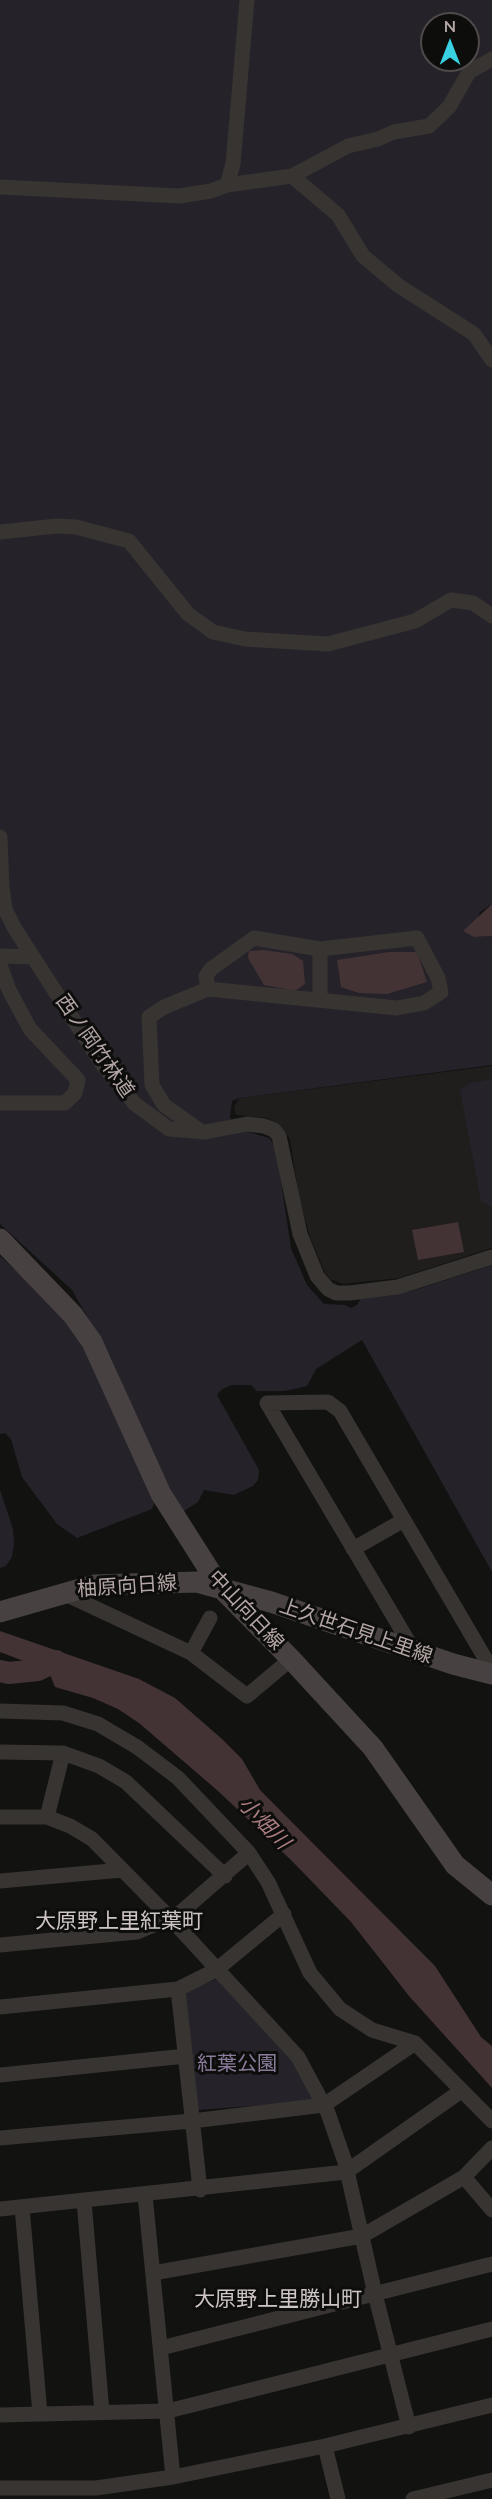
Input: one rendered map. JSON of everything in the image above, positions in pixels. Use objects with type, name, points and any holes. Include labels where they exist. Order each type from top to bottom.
[{"type":"main road","name":"中山向日線","points":[[0,1239],[74,1315],[92,1342],[161,1494],[220,1587],[291,1659],[373,1748],[454,1865],[492,1895]]},
{"type":"main road","name":"柚原向日線","points":[[5,1611],[62,1592],[94,1585],[197,1582],[220,1587]]},
{"type":"main road","name":"上久世石見上里線","points":[[220,1587],[414,1650],[492,1672]]},
{"type":"street","points":[[227,185],[233,164],[249,38],[247,0]]},
{"type":"street","points":[[0,187],[179,196],[212,191],[227,185],[292,176],[348,146],[378,139],[394,132],[429,126],[449,107],[469,72],[492,59]]},
{"type":"street","points":[[292,176],[338,215],[363,256],[399,286],[474,334],[492,360]]},
{"type":"street","points":[[0,532],[56,526],[76,527],[129,541],[188,614],[213,632],[245,639],[328,644],[415,621],[451,600],[473,603],[492,616]]},
{"type":"street","name":"西ノ岡竹林道","points":[[0,837],[5,909],[32,957],[102,1064],[135,1104],[169,1128],[201,1132],[247,1124],[274,1130],[279,1136],[300,1234],[317,1276],[328,1289],[336,1293],[398,1287],[492,1257]]},
{"type":"street","points":[[201,1132],[164,1105],[152,1085],[149,1017],[164,1007],[208,989],[397,1008],[424,1003],[441,992],[438,978],[417,938],[320,949],[254,938],[211,969],[206,976],[208,989]]},
{"type":"street","points":[[320,949],[320,999]]},
{"type":"street","points":[[0,1103],[65,1103],[75,1094],[78,1080],[30,1029],[9,990],[0,964],[3,956],[32,957]]},
{"type":"street","points":[[414,1650],[267,1403],[328,1402],[340,1411],[492,1672]]},
{"type":"street","points":[[353,1549],[404,1520]]},
{"type":"street","points":[[62,1592],[191,1653],[247,1696],[291,1659]]},
{"type":"street","points":[[191,1653],[210,1618]]},
{"type":"street","points":[[0,1711],[63,1713],[98,1724],[137,1747],[178,1778],[249,1853],[284,1914],[310,1973],[340,2009],[372,2030],[415,2043],[492,2121]]},
{"type":"street","points":[[0,1752],[63,1753],[99,1766],[126,1782],[225,1876]]},
{"type":"street","points":[[47,1817],[63,1753]]},
{"type":"street","points":[[0,1817],[47,1817],[70,1826],[92,1839],[170,1918],[298,2057],[324,2105],[345,2162],[375,2294],[409,2427]]},
{"type":"street","points":[[0,1945],[137,1932],[180,1913],[249,1853]]},
{"type":"street","points":[[0,1881],[122,1870]]},
{"type":"street","points":[[0,2007],[178,1989],[216,1970],[284,1914]]},
{"type":"street","points":[[178,1989],[200,2190]]},
{"type":"street","points":[[0,2138],[192,2121],[324,2105],[415,2043]]},
{"type":"street","points":[[0,2075],[186,2056]]},
{"type":"street","points":[[0,2209],[200,2190],[346,2172],[461,2091]]},
{"type":"street","points":[[153,2273],[362,2236],[464,2177],[492,2148]]},
{"type":"street","points":[[464,2177],[492,2210]]},
{"type":"street","points":[[145,2195],[173,2477]]},
{"type":"street","points":[[84,2201],[102,2412]]},
{"type":"street","points":[[22,2207],[40,2414]]},
{"type":"street","points":[[161,2348],[492,2264]]},
{"type":"street","points":[[0,2415],[168,2411],[492,2330]]},
{"type":"street","points":[[0,2488],[96,2494],[325,2446],[492,2405]]},
{"type":"street","points":[[325,2446],[338,2499]]},
{"type":"street","points":[[413,2499],[492,2480]]},
{"type":"shaded area","points":[[492,1066],[492,1248],[399,1278],[343,1284],[330,1279],[325,1273],[310,1237],[299,1198],[290,1139],[284,1130],[268,1118],[236,1115],[234,1107],[239,1098]]},
{"type":"green space","points":[[0,0],[492,0],[492,904],[480,912],[474,937],[492,936],[492,1065],[239,1098],[232,1101],[230,1117],[234,1128],[269,1138],[276,1148],[291,1248],[307,1285],[324,1304],[345,1305],[351,1308],[357,1305],[361,1298],[389,1296],[412,1291],[492,1265],[492,1572],[362,1340],[316,1369],[307,1386],[285,1391],[257,1391],[251,1385],[231,1385],[221,1390],[217,1395],[259,1470],[258,1480],[253,1486],[234,1495],[204,1490],[198,1502],[184,1511],[179,1507],[153,1454],[110,1356],[72,1290],[0,1224]]},
{"type":"green space","points":[[492,1079],[492,1207],[481,1201],[460,1090],[470,1083]]},
{"type":"green space","points":[[0,1256],[54,1306],[85,1346],[155,1502],[152,1509],[77,1538],[57,1524],[22,1477],[11,1439],[5,1433],[0,1434]]},
{"type":"green space","points":[[0,1490],[13,1529],[14,1544],[12,1557],[6,1566],[0,1568]]},
{"type":"green space","name":"紅葉公園","points":[[217,1979],[293,2062],[316,2101],[198,2110],[186,1995],[187,1991]]},
{"type":"water","points":[[492,904],[492,936],[474,937],[463,931]]},
{"type":"water","points":[[263,950],[292,954],[303,961],[305,984],[295,991],[264,985],[248,958],[249,951]]},
{"type":"water","points":[[389,952],[417,952],[427,982],[387,994],[359,993],[341,987],[337,960]]},
{"type":"water","points":[[458,1222],[464,1252],[418,1260],[412,1230]]},
{"type":"water","name":"小畑川","points":[[0,1631],[139,1679],[175,1698],[222,1739],[242,1759],[260,1790],[435,1966],[481,2037],[492,2046],[492,2088],[409,1996],[351,1922],[291,1860],[218,1791],[139,1723],[118,1709],[93,1698],[55,1687],[49,1672],[0,1652]]},
{"type":"waterway","points":[[0,1671],[9,1673],[38,1670],[56,1661]]},
{"type":"district","name":"大原野上里紅葉町","points":[[119,1921]]},
{"type":"district","name":"大原野上里勝山町","points":[[278,2299]]}]
